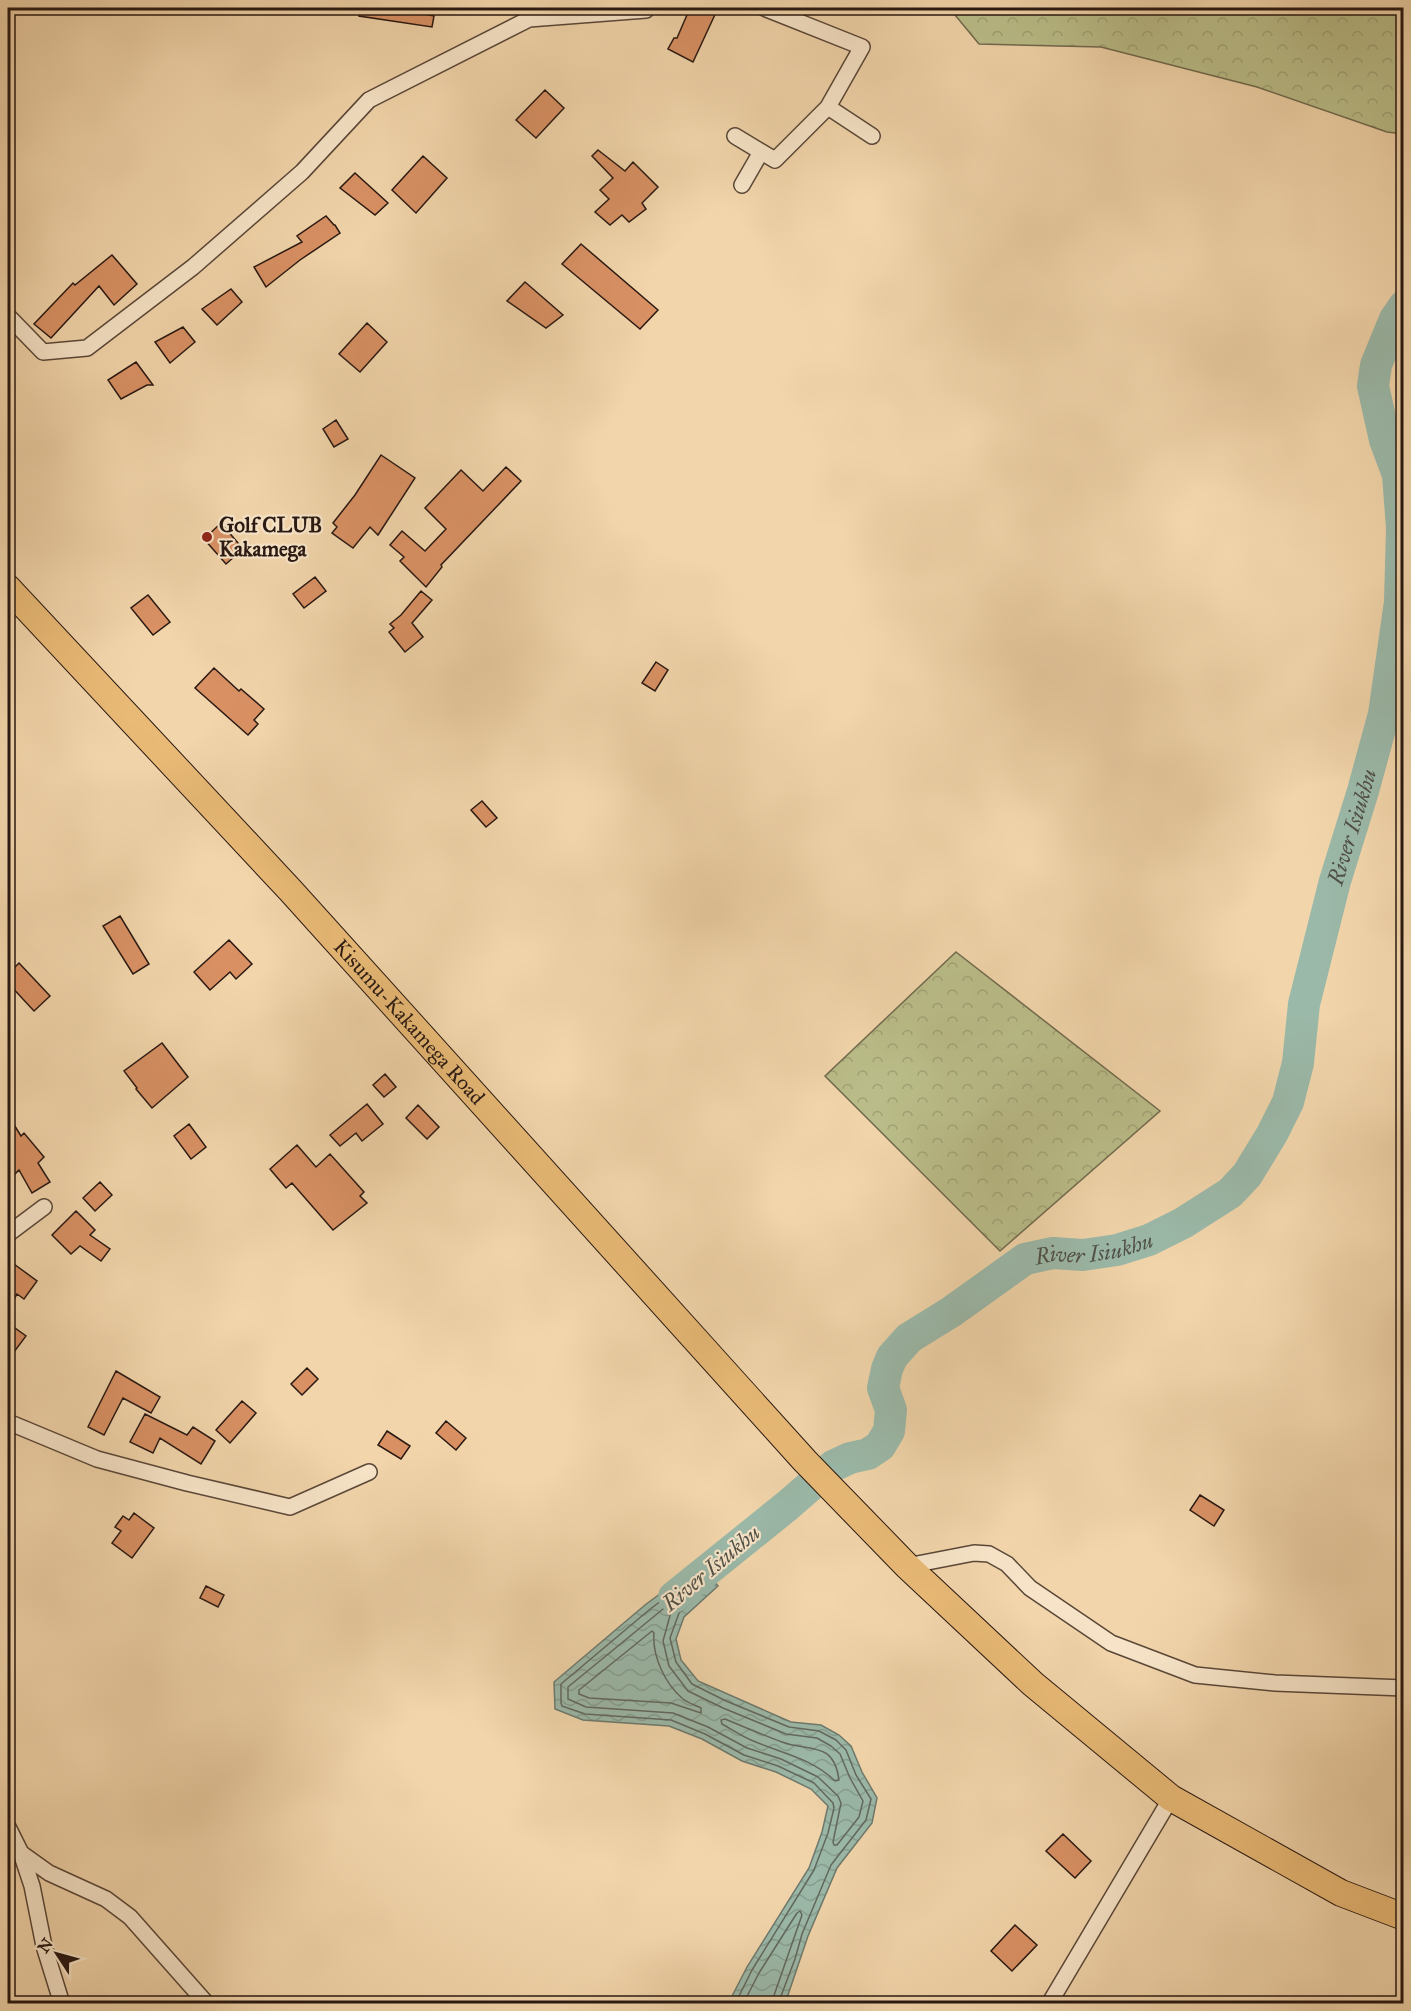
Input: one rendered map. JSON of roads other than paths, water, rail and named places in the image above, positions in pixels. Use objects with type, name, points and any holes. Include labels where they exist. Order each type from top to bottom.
[{"type":"highway","name":"Kisumu-Kakamega Road","points":[[8,588],[291,891],[804,1461],[907,1566],[1033,1684],[1171,1798],[1341,1893],[1404,1917]]},
{"type":"street","points":[[8,316],[43,352],[87,348],[193,267],[302,172],[369,100],[529,19],[646,10],[646,8]]},
{"type":"street","points":[[735,136],[775,160],[828,107],[862,47],[764,8]]},
{"type":"street","points":[[828,107],[872,136]]},
{"type":"street","points":[[742,185],[761,152]]},
{"type":"street","points":[[8,1234],[44,1207]]},
{"type":"street","points":[[8,1422],[97,1459],[290,1507],[369,1472]]},
{"type":"street","points":[[907,1566],[974,1553],[989,1554],[1007,1564],[1030,1588],[1111,1643],[1195,1675],[1275,1683],[1404,1688]]},
{"type":"street","points":[[1051,2004],[1171,1798]]},
{"type":"street","points":[[8,1827],[21,1853],[32,1886],[44,1946],[62,2004]]},
{"type":"street","points":[[21,1853],[49,1873],[106,1899],[130,1917],[207,2004]]},
{"type":"water","points":[[700,1564],[718,1586],[684,1617],[676,1639],[681,1660],[698,1681],[791,1722],[821,1725],[839,1735],[851,1746],[877,1798],[872,1823],[837,1868],[783,2003],[726,2003],[730,2000],[747,1967],[809,1868],[822,1832],[828,1806],[811,1789],[776,1772],[742,1761],[702,1739],[669,1726],[583,1720],[555,1709],[554,1682],[645,1605]]},
{"type":"waterway","name":"River Isiukhu","points":[[674,1597],[833,1466],[850,1458],[868,1454],[880,1446],[889,1431],[891,1410],[883,1388],[887,1369],[892,1357],[909,1338],[951,1312],[1025,1259],[1053,1253],[1083,1255],[1117,1250],[1149,1240],[1183,1223],[1230,1193],[1247,1175],[1272,1134],[1288,1102],[1298,1063],[1304,1004],[1335,881],[1384,714],[1400,602],[1402,528],[1398,475],[1385,440],[1373,386],[1376,365],[1395,319],[1404,306]]},
{"type":"place","name":"Golf CLUB Kakamega","points":[[207,537]]}]
